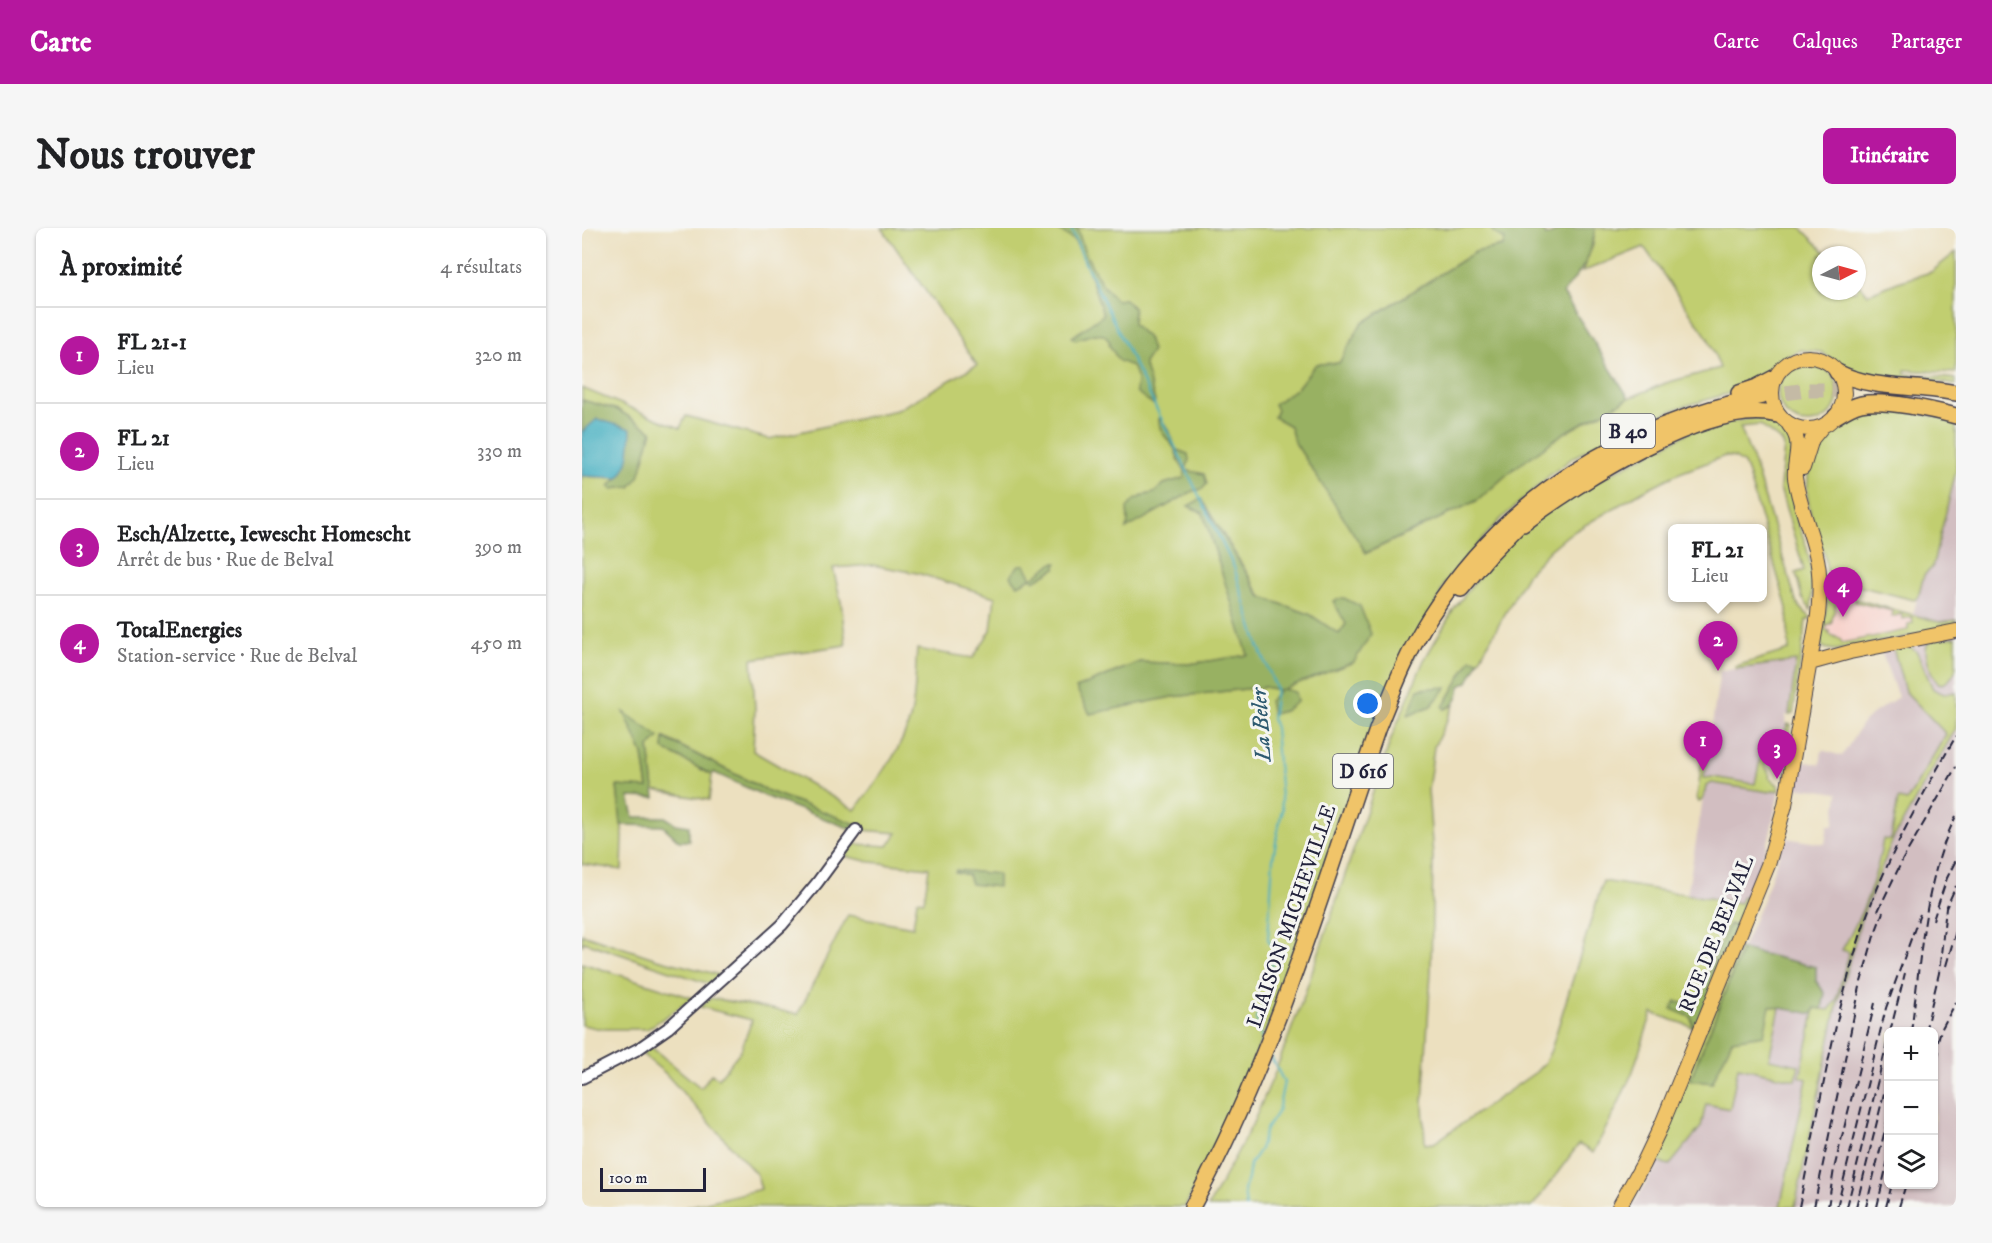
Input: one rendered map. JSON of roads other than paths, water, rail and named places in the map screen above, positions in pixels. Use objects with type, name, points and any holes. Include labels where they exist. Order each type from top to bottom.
[{"type":"highway","points":[[1837,372],[1852,380],[1862,382],[1956,393]]},
{"type":"highway","name":"B 40","points":[[1509,527],[1526,499],[1574,460],[1602,444],[1658,418],[1711,400],[1749,391],[1774,378]]},
{"type":"highway","points":[[1956,402],[1916,395],[1853,392],[1956,408]]},
{"type":"highway","name":"LIAISON MICHEVILLE","points":[[1202,1207],[1234,1148],[1271,1052],[1377,730],[1396,682],[1431,616],[1449,589],[1473,558],[1576,468],[1621,443],[1695,413],[1763,399]]},
{"type":"highway","points":[[1836,416],[1862,404],[1878,403],[1956,416]]},
{"type":"highway","name":"B 40","points":[[1509,527],[1594,476],[1659,441],[1698,425],[1733,415],[1764,411],[1783,420]]},
{"type":"highway","name":"LIAISON MICHEVILLE","points":[[1192,1207],[1271,1052]]},
{"type":"main road","points":[[1804,357],[1822,360],[1837,372],[1844,390],[1841,408],[1836,416],[1812,439],[1804,464],[1799,497],[1795,475],[1798,446],[1796,436],[1783,420],[1771,397],[1774,378],[1786,364],[1804,357]]},
{"type":"main road","points":[[1783,420],[1804,430],[1821,428]]},
{"type":"main road","name":"RUE DE BELVAL","points":[[1619,1207],[1662,1124],[1768,865],[1785,806],[1820,595],[1819,570],[1813,541],[1799,497]]},
{"type":"main road","points":[[1811,657],[1850,652],[1956,631]]},
{"type":"main road","points":[[1815,633],[1818,645],[1827,652]]},
{"type":"main road","points":[[1811,657],[1827,652],[1850,652]]},
{"type":"street","points":[[582,1077],[638,1049],[668,1028],[782,925],[817,883],[856,830]]},
{"type":"water","points":[[597,419],[631,429],[627,462],[618,478],[582,476],[582,432]]},
{"type":"waterway","name":"La Beler","points":[[1071,228],[1085,263],[1234,567],[1258,645],[1276,688],[1272,719],[1275,728],[1282,809],[1273,858],[1268,939],[1274,950],[1268,996],[1256,1018],[1262,1039]]},
{"type":"waterway","name":"La Beler","points":[[1246,1207],[1244,1190],[1250,1164],[1260,1149],[1266,1129],[1278,1111],[1284,1082],[1270,1055]]},
{"type":"tunnel","points":[[1763,396],[1807,390],[1853,390]]},
{"type":"railway","points":[[1799,1207],[1837,1023],[1867,915],[1897,846],[1956,736]]},
{"type":"railway","points":[[1878,911],[1903,859],[1956,767]]},
{"type":"railway","points":[[1912,1027],[1930,894],[1936,867],[1956,816]]},
{"type":"railway","points":[[1933,920],[1947,878],[1956,860]]},
{"type":"railway","points":[[1926,1027],[1939,973],[1946,908],[1956,886]]},
{"type":"railway","points":[[1814,1207],[1861,982],[1883,912]]},
{"type":"railway","points":[[1837,1207],[1886,1008],[1920,914]]},
{"type":"railway","points":[[1946,966],[1956,931]]},
{"type":"railway","points":[[1891,1027],[1905,973]]},
{"type":"railway","points":[[1938,1040],[1956,1002]]},
{"type":"railway","points":[[1828,1207],[1834,1169],[1875,1003]]},
{"type":"railway","points":[[1938,1056],[1940,1047]]},
{"type":"railway","points":[[1847,1207],[1884,1055]]},
{"type":"railway","points":[[1856,1207],[1887,1081]]},
{"type":"railway","points":[[1866,1207],[1884,1134]]},
{"type":"railway","points":[[1877,1207],[1884,1177]]},
{"type":"railway","points":[[1886,1207],[1891,1189]]},
{"type":"railway","points":[[1899,1207],[1904,1189]]},
{"type":"place","name":"TotalEnergies","points":[[1843,617]]},
{"type":"place","name":"FL 21","points":[[1718,671]]},
{"type":"place","name":"FL 21-1","points":[[1703,771]]},
{"type":"place","name":"Esch/Alzette, Iewescht Homescht","points":[[1777,779]]}]
